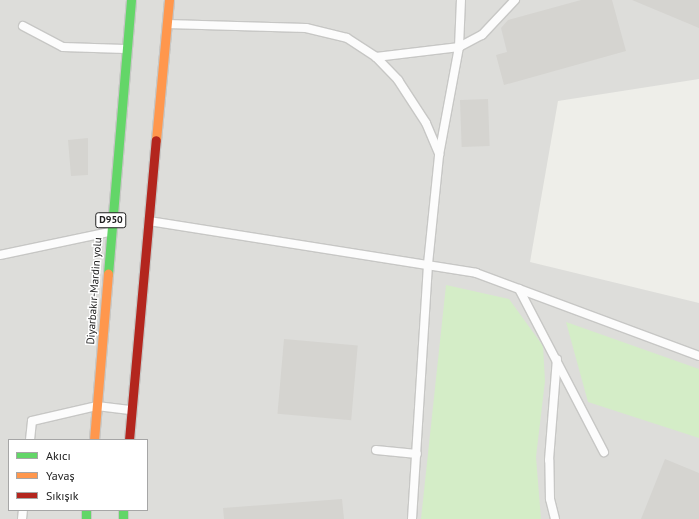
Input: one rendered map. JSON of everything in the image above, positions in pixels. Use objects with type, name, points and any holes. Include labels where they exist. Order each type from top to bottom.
[{"type":"highway","name":"Diyarbakır-Mardin yolu","points":[[94,439],[130,0]]},
{"type":"highway","points":[[129,439],[169,0]]},
{"type":"lane","points":[[412,519],[428,264],[439,154],[459,47],[461,0]]},
{"type":"lane","points":[[376,57],[459,47],[482,35],[515,0]]},
{"type":"lane","points":[[166,24],[306,28],[347,38],[376,57],[398,80],[426,122],[439,154]]},
{"type":"lane","points":[[23,26],[63,47],[126,49]]},
{"type":"lane","points":[[148,220],[428,264],[476,273],[699,356]]},
{"type":"lane","points":[[0,255],[110,232]]},
{"type":"lane","points":[[519,289],[557,358],[604,452]]},
{"type":"lane","points":[[555,519],[549,460],[557,358]]},
{"type":"lane","points":[[30,439],[32,421],[97,406],[131,410]]},
{"type":"lane","points":[[376,450],[417,454]]},
{"type":"shaded area","points":[[0,0],[699,0],[699,79],[558,101],[530,262],[699,303],[699,519],[0,519]]},
{"type":"green space","points":[[446,285],[509,299],[543,346],[545,381],[536,457],[541,519],[421,519]]},
{"type":"green space","points":[[566,322],[699,369],[699,438],[588,402]]},
{"type":"building","points":[[581,0],[612,0],[626,51],[504,85],[496,55],[507,52],[501,28],[508,20]]},
{"type":"building","points":[[632,0],[699,0],[699,28]]},
{"type":"building","points":[[488,99],[490,146],[462,147],[460,100]]},
{"type":"building","points":[[88,138],[88,175],[71,176],[68,140]]},
{"type":"building","points":[[284,339],[358,345],[351,420],[277,414]]},
{"type":"building","points":[[665,459],[699,473],[699,519],[641,519]]},
{"type":"building","points":[[342,499],[344,519],[224,519],[223,508]]},
{"type":"traffic: fast","points":[[108,274],[131,0]]},
{"type":"traffic: fast","points":[[86,511],[86,519]]},
{"type":"traffic: fast","points":[[123,511],[123,519]]},
{"type":"traffic: slow","points":[[156,140],[169,0]]},
{"type":"traffic: slow","points":[[94,439],[108,274]]},
{"type":"traffic: jam","points":[[129,439],[156,140]]}]
